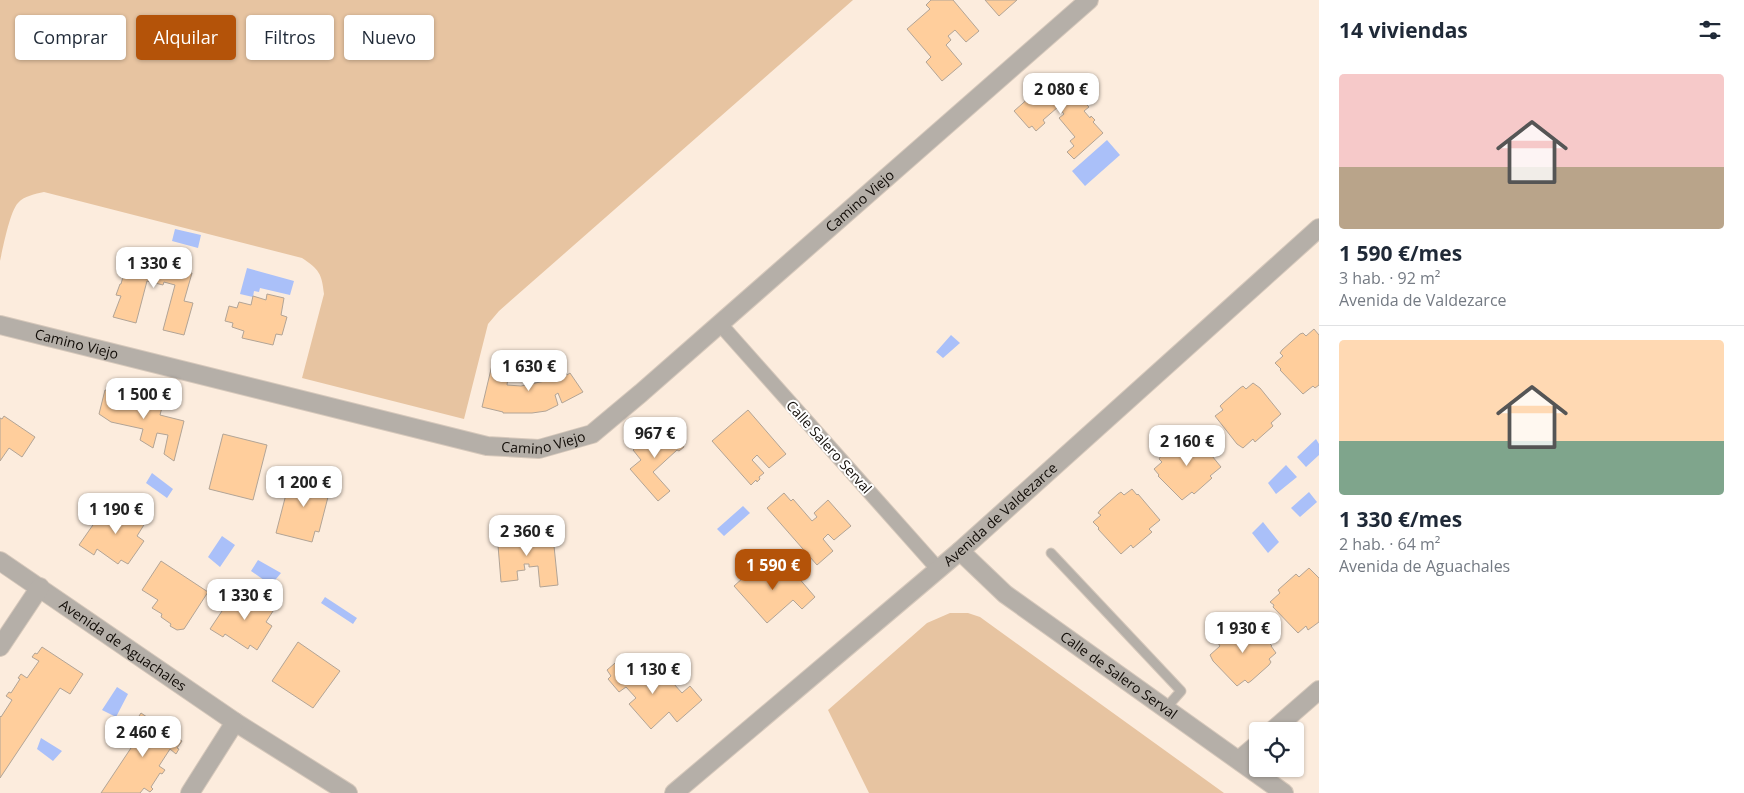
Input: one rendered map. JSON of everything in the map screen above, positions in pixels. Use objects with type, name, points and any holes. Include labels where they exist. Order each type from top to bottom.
[{"type":"street","name":"Camino Viejo","points":[[0,324],[486,446],[539,449],[592,434],[720,324],[1088,0]]},
{"type":"street","name":"Avenida de Valdezarce","points":[[674,793],[960,551],[1319,228]]},
{"type":"street","name":"Calle Salero Serval","points":[[720,324],[938,569]]},
{"type":"street","name":"Calle de Salero Serval","points":[[960,551],[1005,594],[1284,793]]},
{"type":"street","name":"Avenida de Aguachales","points":[[0,561],[235,722],[348,793]]},
{"type":"street","points":[[0,647],[40,587]]},
{"type":"street","points":[[1282,722],[1319,690]]},
{"type":"street","points":[[190,793],[235,722]]},
{"type":"street","points":[[1239,760],[1249,752]]},
{"type":"lane","points":[[1052,553],[1181,691],[1166,708]]},
{"type":"shaded area","points":[[0,0],[853,0],[499,311],[488,324],[464,419],[302,378],[324,294],[319,273],[302,258],[44,192],[23,199],[15,207],[7,230],[0,261]]},
{"type":"shaded area","points":[[950,613],[968,613],[980,617],[1224,793],[869,793],[828,710],[927,623]]},
{"type":"water","points":[[1107,140],[1120,155],[1085,186],[1072,171]]},
{"type":"water","points":[[175,229],[201,235],[198,248],[172,241]]},
{"type":"water","points":[[247,268],[294,281],[290,295],[260,288],[259,292],[254,291],[253,297],[240,294]]},
{"type":"water","points":[[951,335],[960,343],[943,358],[936,352]]},
{"type":"water","points":[[1316,439],[1319,444],[1319,455],[1306,467],[1297,457]]},
{"type":"water","points":[[1286,465],[1297,477],[1276,494],[1268,483]]},
{"type":"water","points":[[152,473],[173,489],[167,498],[146,483]]},
{"type":"water","points":[[1309,492],[1317,502],[1300,517],[1291,508]]},
{"type":"water","points":[[743,506],[750,513],[724,536],[717,529]]},
{"type":"water","points":[[1263,522],[1279,542],[1268,553],[1252,533]]},
{"type":"water","points":[[222,536],[235,545],[220,567],[208,557]]},
{"type":"water","points":[[258,560],[281,573],[271,585],[251,571]]},
{"type":"water","points":[[325,597],[357,618],[353,624],[321,603]]},
{"type":"water","points":[[117,687],[128,694],[116,717],[102,710]]},
{"type":"water","points":[[41,738],[62,751],[53,761],[37,749]]},
{"type":"building","points":[[931,0],[953,0],[979,31],[966,42],[955,30],[948,36],[951,40],[946,45],[962,64],[942,81],[926,62],[931,57],[907,29],[930,9],[926,5]]},
{"type":"building","points":[[985,0],[1017,0],[999,16]]},
{"type":"building","points":[[1059,81],[1077,102],[1081,99],[1089,107],[1084,111],[1090,118],[1091,116],[1095,120],[1093,122],[1103,133],[1074,159],[1067,152],[1074,146],[1070,141],[1075,137],[1059,118],[1064,114],[1058,107],[1043,120],[1045,123],[1036,131],[1032,126],[1029,128],[1014,111],[1047,82],[1052,88]]},
{"type":"building","points":[[131,248],[149,253],[149,256],[181,264],[179,270],[192,273],[184,301],[193,303],[184,335],[163,330],[175,285],[164,282],[163,285],[147,281],[136,323],[113,317],[121,296],[116,295]]},
{"type":"building","points":[[267,294],[284,298],[281,315],[287,317],[282,335],[276,334],[273,345],[242,338],[244,331],[232,327],[233,323],[225,321],[229,306],[237,308],[239,302],[251,305],[253,296],[266,300]]},
{"type":"building","points":[[1314,329],[1319,335],[1319,385],[1315,388],[1313,386],[1303,394],[1275,363],[1283,356],[1280,353],[1282,350],[1300,334],[1303,333],[1306,336]]},
{"type":"building","points":[[492,365],[509,369],[507,385],[521,386],[545,381],[542,374],[561,365],[567,375],[570,373],[583,392],[562,403],[558,393],[555,395],[558,405],[546,411],[503,413],[482,407]]},
{"type":"building","points":[[1253,383],[1260,388],[1281,414],[1271,423],[1273,426],[1255,442],[1253,439],[1243,448],[1237,444],[1215,416],[1223,410],[1220,406],[1240,388],[1243,386],[1246,389]]},
{"type":"building","points":[[105,390],[122,394],[120,399],[148,407],[152,393],[165,396],[160,415],[184,421],[174,461],[164,454],[168,435],[157,433],[153,448],[140,440],[143,429],[111,422],[99,414]]},
{"type":"building","points":[[748,410],[786,454],[769,468],[757,455],[752,460],[764,473],[757,482],[756,480],[751,485],[712,441]]},
{"type":"building","points":[[4,416],[35,437],[22,457],[9,448],[0,461],[0,418],[2,419]]},
{"type":"building","points":[[668,426],[684,444],[684,447],[679,451],[677,450],[653,472],[670,491],[658,501],[630,469],[641,460],[633,450],[645,439],[643,437],[650,432],[655,437]]},
{"type":"building","points":[[223,434],[267,445],[253,500],[209,489]]},
{"type":"building","points":[[1193,435],[1221,467],[1194,494],[1192,492],[1182,500],[1158,476],[1154,469],[1162,462],[1159,459],[1161,456],[1179,440],[1182,439],[1185,442]]},
{"type":"building","points":[[291,475],[333,486],[331,496],[328,497],[319,532],[315,531],[312,542],[276,533]]},
{"type":"building","points":[[1132,489],[1160,520],[1149,529],[1152,532],[1133,548],[1131,545],[1121,554],[1093,522],[1101,515],[1098,513],[1100,510],[1118,494],[1121,492],[1124,495]]},
{"type":"building","points":[[784,493],[791,501],[793,499],[812,521],[817,517],[814,513],[828,500],[851,526],[834,540],[828,534],[823,539],[833,551],[817,565],[767,508]]},
{"type":"building","points":[[111,504],[128,515],[132,510],[147,520],[137,536],[144,541],[128,564],[121,560],[118,564],[97,549],[94,555],[79,545],[95,522],[98,524]]},
{"type":"building","points":[[518,531],[518,536],[548,533],[549,546],[554,546],[558,585],[540,587],[538,566],[529,567],[529,564],[524,564],[525,570],[517,571],[518,580],[501,582],[497,533]]},
{"type":"building","points":[[161,561],[208,592],[184,629],[177,630],[170,626],[171,624],[161,617],[162,614],[152,608],[158,600],[142,590]]},
{"type":"building","points":[[762,561],[778,580],[791,569],[815,597],[802,609],[793,600],[767,623],[734,586]]},
{"type":"building","points":[[1309,568],[1319,578],[1319,622],[1308,630],[1306,626],[1298,633],[1270,602],[1280,593],[1278,590],[1296,574],[1299,577]]},
{"type":"building","points":[[241,590],[259,602],[262,598],[275,608],[266,622],[272,626],[257,650],[250,645],[248,649],[225,634],[223,637],[210,629],[224,608],[227,610]]},
{"type":"building","points":[[1249,621],[1276,653],[1269,659],[1271,662],[1269,665],[1251,681],[1248,683],[1245,680],[1237,686],[1213,661],[1210,655],[1220,646],[1218,643],[1236,628],[1238,630]]},
{"type":"building","points":[[298,642],[340,671],[313,708],[272,681]]},
{"type":"building","points":[[42,647],[83,674],[70,694],[60,688],[0,778],[0,716],[12,700],[6,696],[9,692],[11,693],[21,674],[27,678],[39,661],[32,657]]},
{"type":"building","points":[[622,657],[649,688],[665,674],[682,693],[690,686],[702,700],[677,722],[669,712],[651,729],[629,704],[636,698],[626,687],[619,692],[608,679],[611,676],[607,670]]},
{"type":"building","points":[[141,713],[182,741],[177,748],[179,749],[176,754],[170,749],[159,766],[165,770],[162,774],[160,773],[150,792],[144,788],[140,793],[101,793],[137,739],[128,733]]}]
